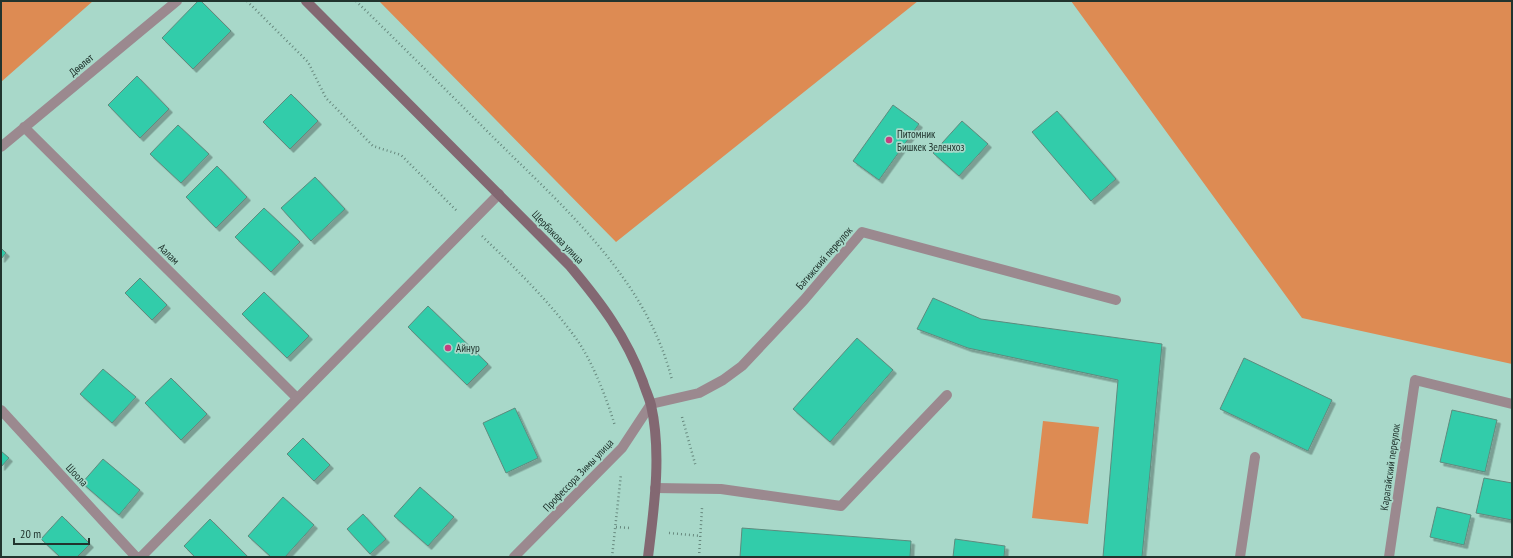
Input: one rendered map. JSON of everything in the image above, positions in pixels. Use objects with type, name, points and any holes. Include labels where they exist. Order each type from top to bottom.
[{"type":"street","name":"Дөөлөт","points":[[1,147],[177,1]]},
{"type":"street","name":"Щербакова улица","points":[[306,1],[570,266],[599,300],[623,337],[651,404],[655,442],[655,488],[648,557]]},
{"type":"street","name":"Аалам","points":[[24,128],[297,398]]},
{"type":"street","points":[[141,557],[499,194]]},
{"type":"street","name":"Багижский переулок","points":[[651,404],[699,393],[742,366],[804,300],[862,232],[1116,300]]},
{"type":"street","name":"Карагайский переулок","points":[[1389,557],[1415,380],[1512,404]]},
{"type":"street","points":[[655,488],[721,489],[841,506],[947,395]]},
{"type":"street","name":"Профессора Зимы улица","points":[[514,557],[622,448],[651,404]]},
{"type":"street","name":"Шоола","points":[[1,410],[136,557]]},
{"type":"street","points":[[1240,557],[1255,457]]},
{"type":"path","points":[[247,1],[308,62],[326,98],[373,146],[400,154],[540,294],[576,338],[610,409],[622,448],[621,487],[612,557]]},
{"type":"path","points":[[356,1],[554,197],[614,263],[643,307],[666,353],[672,380]]},
{"type":"path","points":[[682,417],[696,467]]},
{"type":"path","points":[[699,557],[702,508]]},
{"type":"path","points":[[616,527],[630,528]]},
{"type":"path","points":[[663,532],[701,536]]},
{"type":"shaded area","points":[[1,1],[93,1],[1,82]]},
{"type":"shaded area","points":[[379,1],[918,1],[616,242]]},
{"type":"shaded area","points":[[1071,1],[1512,1],[1512,364],[1302,318]]},
{"type":"shaded area","points":[[1043,421],[1099,427],[1088,524],[1032,518]]},
{"type":"building","points":[[198,1],[201,1],[231,31],[193,69],[162,38]]},
{"type":"building","points":[[137,76],[169,109],[140,138],[108,105]]},
{"type":"building","points":[[291,94],[318,121],[290,149],[263,122]]},
{"type":"building","points":[[893,105],[919,124],[879,180],[853,161]]},
{"type":"building","points":[[1057,111],[1116,179],[1091,201],[1032,132]]},
{"type":"building","points":[[962,121],[988,144],[959,176],[933,153]]},
{"type":"building","points":[[178,125],[209,154],[181,183],[150,154]]},
{"type":"building","points":[[217,166],[247,197],[216,228],[186,197]]},
{"type":"building","points":[[315,177],[345,209],[311,241],[281,208]]},
{"type":"building","points":[[264,208],[300,242],[271,272],[235,237]]},
{"type":"building","points":[[1,248],[6,253],[1,259]]},
{"type":"building","points":[[140,278],[167,305],[152,320],[125,293]]},
{"type":"building","points":[[264,292],[309,336],[287,358],[242,314]]},
{"type":"building","points":[[933,298],[981,319],[1162,344],[1142,557],[1103,557],[1118,380],[968,348],[917,329]]},
{"type":"building","points":[[428,306],[488,364],[467,385],[408,327]]},
{"type":"building","points":[[857,338],[893,370],[830,442],[793,409]]},
{"type":"building","points":[[1244,358],[1332,400],[1308,451],[1220,409]]},
{"type":"building","points":[[103,369],[136,397],[112,423],[80,394]]},
{"type":"building","points":[[171,378],[207,414],[181,440],[145,403]]},
{"type":"building","points":[[515,408],[538,458],[506,473],[483,423]]},
{"type":"building","points":[[1452,410],[1497,420],[1485,472],[1440,462]]},
{"type":"building","points":[[303,438],[330,465],[314,481],[287,454]]},
{"type":"building","points":[[1,451],[9,458],[1,467]]},
{"type":"building","points":[[103,459],[140,490],[119,515],[82,483]]},
{"type":"building","points":[[1484,478],[1512,483],[1512,520],[1476,513]]},
{"type":"building","points":[[420,487],[454,517],[428,546],[394,516]]},
{"type":"building","points":[[283,497],[314,525],[285,557],[271,557],[248,536]]},
{"type":"building","points":[[1437,507],[1471,515],[1464,545],[1430,537]]},
{"type":"building","points":[[363,514],[386,539],[370,554],[347,529]]},
{"type":"building","points":[[62,516],[90,544],[77,557],[60,557],[41,539]]},
{"type":"building","points":[[210,519],[248,557],[195,557],[184,546]]},
{"type":"building","points":[[742,528],[911,541],[910,557],[740,557]]},
{"type":"building","points":[[955,539],[1005,546],[1004,557],[953,557]]},
{"type":"place","name":"Питомник Бишкек Зеленхоз","points":[[889,140]]},
{"type":"place","name":"Айнур","points":[[448,348]]}]
